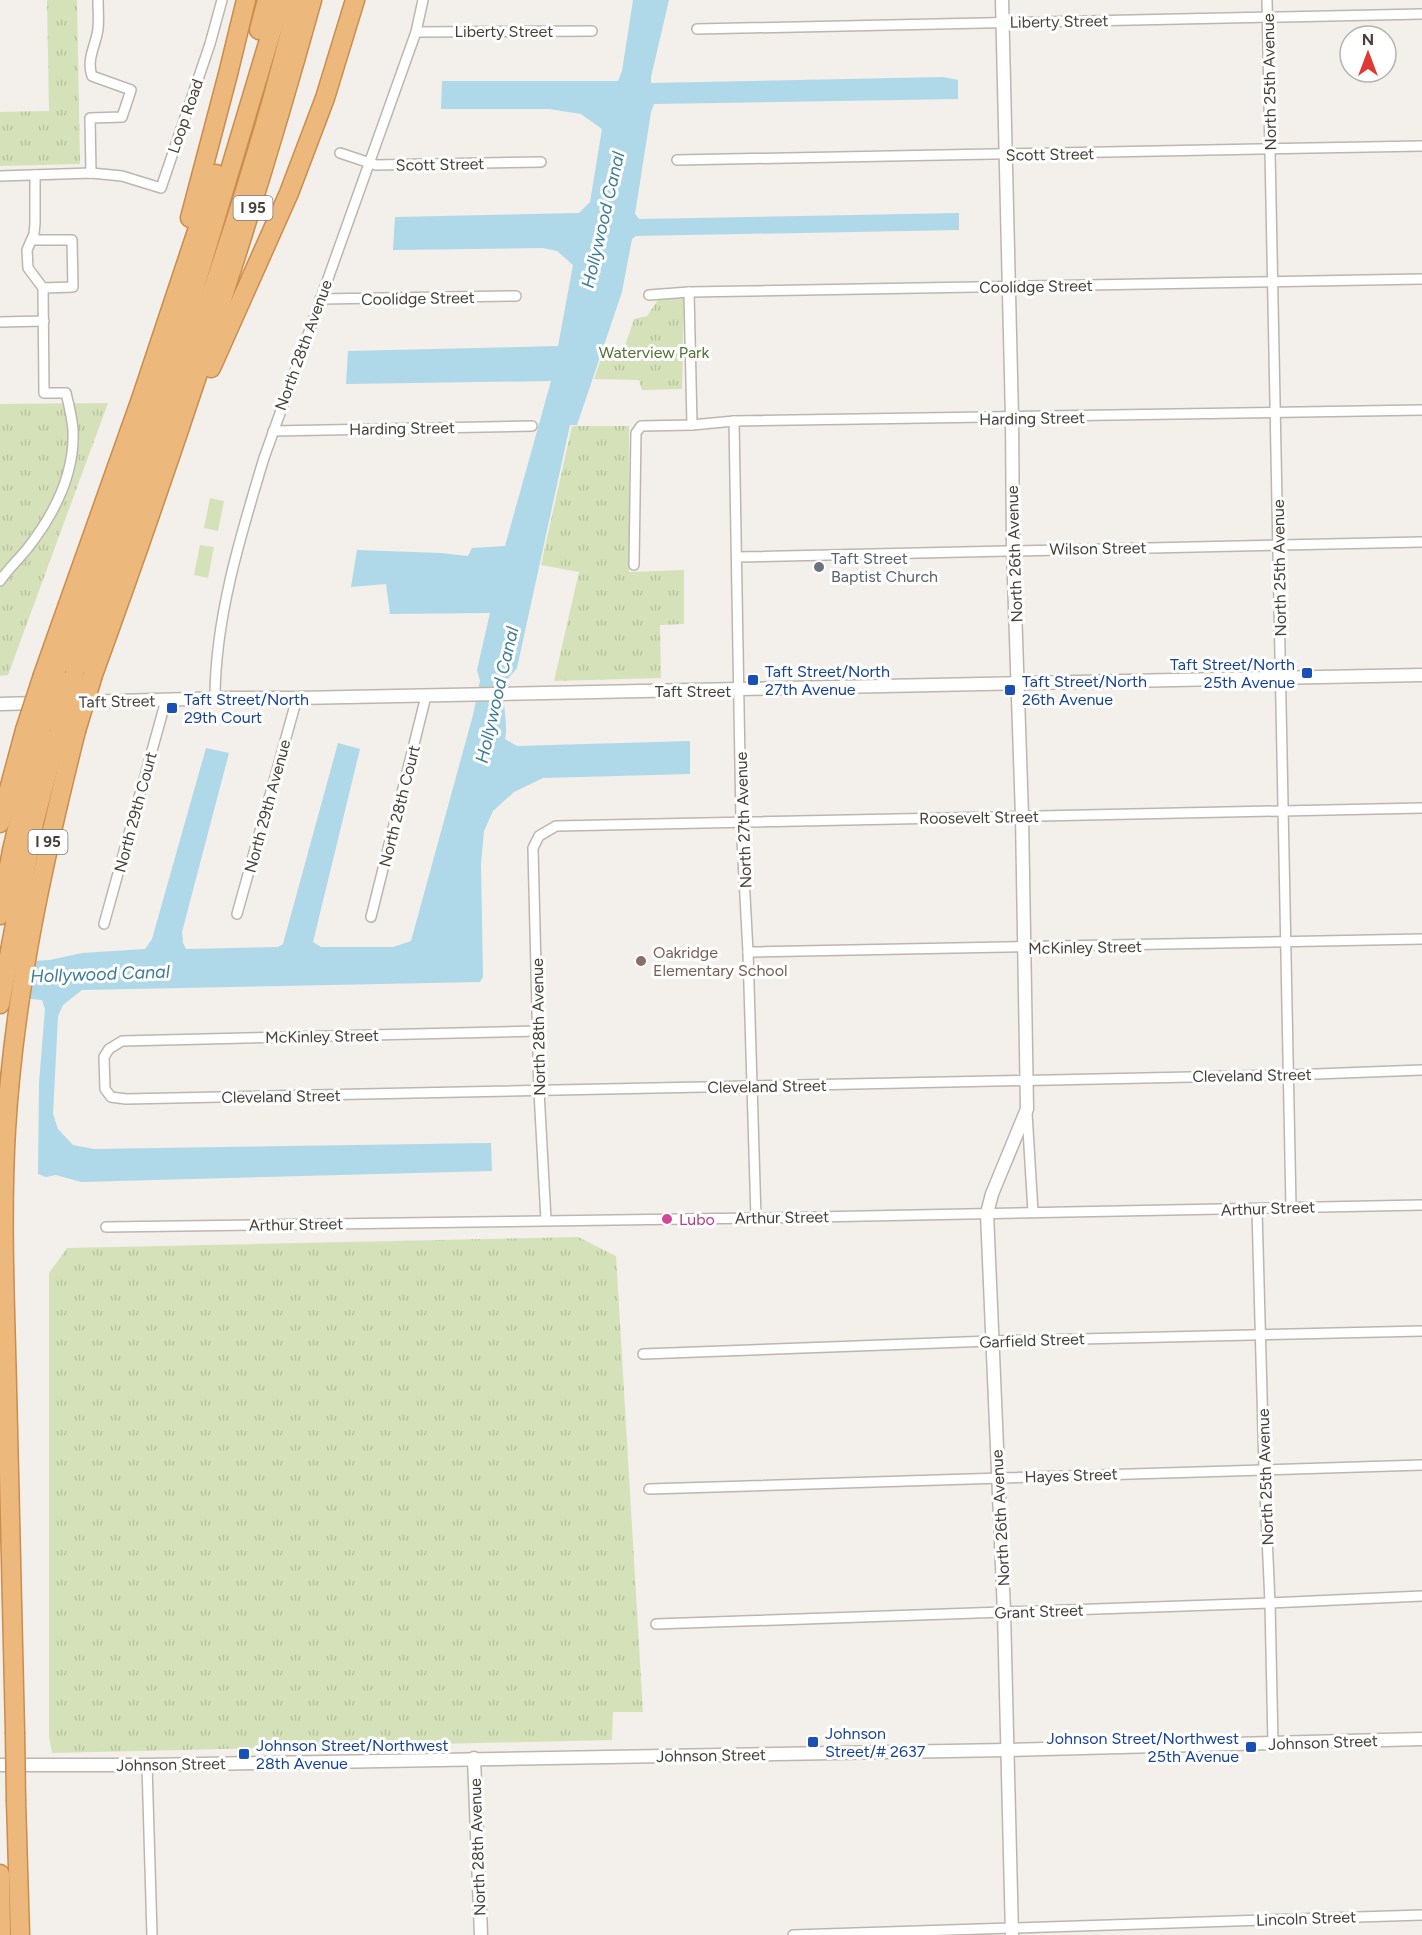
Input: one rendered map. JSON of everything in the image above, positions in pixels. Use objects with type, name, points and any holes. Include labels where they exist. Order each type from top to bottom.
[{"type":"highway","points":[[141,399],[246,0]]},
{"type":"highway","name":"I 95","points":[[0,823],[50,729],[67,675],[141,399],[238,109],[267,0]]},
{"type":"highway","points":[[67,675],[188,310],[281,0]]},
{"type":"highway","points":[[67,675],[225,251],[298,0]]},
{"type":"highway","name":"I 95","points":[[20,1935],[3,1225],[6,1128],[19,1005],[18,953],[48,842],[50,729],[67,675],[184,414],[251,215],[312,0]]},
{"type":"highway","points":[[184,414],[207,375],[289,193],[325,98],[355,0]]},
{"type":"highway","points":[[0,915],[12,850],[50,729]]},
{"type":"highway","points":[[0,1004],[18,953]]},
{"type":"highway","points":[[0,1874],[2,1935]]},
{"type":"street","points":[[0,176],[91,173],[90,118],[123,117],[131,90],[92,76],[90,70],[90,59],[98,27],[98,0]]},
{"type":"street","name":"Loop Road","points":[[91,173],[123,176],[161,188],[210,44],[222,0]]},
{"type":"street","name":"North 28th Avenue","points":[[215,698],[217,657],[226,603],[244,528],[273,431],[416,32],[423,0]]},
{"type":"street","name":"North 26th Avenue","points":[[1002,0],[1013,549],[1019,682],[1025,948],[1025,1080],[1033,1212]]},
{"type":"street","name":"North 25th Avenue","points":[[1267,0],[1291,1207]]},
{"type":"street","name":"Liberty Street","points":[[697,29],[1422,14]]},
{"type":"street","name":"Liberty Street","points":[[416,32],[592,31]]},
{"type":"street","name":"Scott Street","points":[[677,160],[1422,146]]},
{"type":"street","name":"Scott Street","points":[[340,153],[376,165],[541,162]]},
{"type":"street","points":[[0,581],[38,535],[49,517],[62,489],[72,454],[73,436],[66,393],[44,393],[43,288],[28,268],[27,250],[32,240],[35,223],[34,175]]},
{"type":"street","points":[[32,240],[72,240],[73,287],[43,288]]},
{"type":"street","name":"Coolidge Street","points":[[650,295],[689,292],[1422,279]]},
{"type":"street","points":[[689,292],[692,425]]},
{"type":"street","name":"Coolidge Street","points":[[320,299],[516,296]]},
{"type":"street","points":[[0,322],[44,321]]},
{"type":"street","name":"Harding Street","points":[[634,565],[636,433],[641,426],[734,421],[1422,410]]},
{"type":"street","name":"North 27th Avenue","points":[[734,421],[741,821],[748,952],[756,1218]]},
{"type":"street","name":"Harding Street","points":[[273,431],[532,426]]},
{"type":"street","name":"Wilson Street","points":[[738,557],[1013,549],[1422,542]]},
{"type":"street","name":"Taft Street","points":[[0,704],[1422,675]]},
{"type":"street","name":"North 28th Court","points":[[371,917],[426,696]]},
{"type":"street","name":"North 29th Avenue","points":[[237,915],[297,698]]},
{"type":"street","name":"North 29th Court","points":[[104,924],[166,700]]},
{"type":"street","name":"Roosevelt Street","points":[[539,836],[556,826],[1422,808]]},
{"type":"street","name":"North 28th Avenue","points":[[539,836],[533,848],[539,1091],[546,1220]]},
{"type":"street","name":"McKinley Street","points":[[748,952],[1422,939]]},
{"type":"street","name":"McKinley Street","points":[[111,1096],[105,1089],[104,1057],[109,1048],[122,1041],[538,1031]]},
{"type":"street","name":"Cleveland Street","points":[[111,1096],[126,1099],[539,1091],[1289,1075],[1422,1070]]},
{"type":"street","name":"North 26th Avenue","points":[[1012,1931],[1004,1612],[987,1213],[992,1194],[1027,1109]]},
{"type":"street","name":"Arthur Street","points":[[106,1227],[756,1218],[1422,1205]]},
{"type":"street","name":"North 25th Avenue","points":[[1257,1209],[1273,1744]]},
{"type":"street","name":"Garfield Street","points":[[643,1354],[991,1341],[1422,1331]]},
{"type":"street","name":"Hayes Street","points":[[649,1489],[1422,1465]]},
{"type":"street","name":"Grant Street","points":[[656,1624],[1270,1604],[1422,1596]]},
{"type":"street","name":"Johnson Street","points":[[0,1766],[1006,1750],[1422,1740]]},
{"type":"street","name":"North 28th Avenue","points":[[474,1758],[481,1935]]},
{"type":"street","points":[[147,1765],[152,1935]]},
{"type":"street","name":"Lincoln Street","points":[[793,1935],[1012,1931],[1422,1915]]},
{"type":"green space","points":[[47,0],[77,0],[80,164],[0,166],[0,112],[49,111]]},
{"type":"green space","name":"Waterview Park","points":[[671,297],[684,298],[682,389],[642,390],[639,380],[594,379],[602,356],[621,358],[634,319],[647,316],[658,300]]},
{"type":"green space","points":[[108,403],[8,675],[0,676],[0,404]]},
{"type":"green space","points":[[572,426],[629,426],[629,572],[684,570],[684,624],[660,625],[661,678],[554,681],[579,572],[541,565]]},
{"type":"green space","points":[[210,498],[224,501],[218,531],[204,528]]},
{"type":"green space","points":[[200,545],[214,547],[208,578],[194,575]]},
{"type":"green space","points":[[578,1237],[616,1256],[643,1712],[613,1712],[612,1740],[52,1753],[49,1737],[49,1273],[67,1248]]},
{"type":"water","name":"Hollywood Canal","points":[[633,0],[669,0],[651,83],[943,77],[958,80],[958,99],[654,104],[635,214],[639,219],[959,213],[959,230],[636,236],[632,239],[622,292],[577,425],[570,425],[517,668],[505,686],[505,739],[517,746],[690,741],[690,774],[543,778],[514,792],[493,811],[484,831],[481,864],[483,977],[480,982],[82,990],[63,1005],[58,1016],[53,1114],[58,1129],[73,1145],[94,1149],[491,1143],[492,1171],[81,1182],[56,1175],[46,1177],[38,1174],[39,1083],[45,1009],[42,1000],[0,996],[0,963],[50,960],[82,953],[145,949],[152,939],[206,748],[229,753],[182,932],[186,949],[278,947],[283,944],[338,743],[360,749],[313,942],[321,947],[393,947],[411,941],[473,715],[480,681],[477,670],[490,613],[390,614],[386,584],[351,587],[357,550],[468,556],[472,548],[505,546],[551,381],[346,384],[348,351],[558,346],[573,265],[557,251],[543,248],[393,250],[395,217],[579,213],[590,202],[602,129],[581,114],[549,109],[441,109],[442,81],[618,81],[622,71]]},
{"type":"place","name":"Taft Street Baptist Church","points":[[819,567]]},
{"type":"place","name":"Taft Street/North 25th Avenue","points":[[1307,673]]},
{"type":"place","name":"Taft Street/North 27th Avenue","points":[[753,680]]},
{"type":"place","name":"Taft Street/North 26th Avenue","points":[[1010,690]]},
{"type":"place","name":"Taft Street/North 29th Court","points":[[172,708]]},
{"type":"place","name":"Oakridge Elementary School","points":[[641,961]]},
{"type":"place","name":"Lubo","points":[[667,1219]]},
{"type":"place","name":"Johnson Street/# 2637","points":[[813,1742]]},
{"type":"place","name":"Johnson Street/Northwest 25th Avenue","points":[[1251,1747]]},
{"type":"place","name":"Johnson Street/Northwest 28th Avenue","points":[[244,1754]]}]
